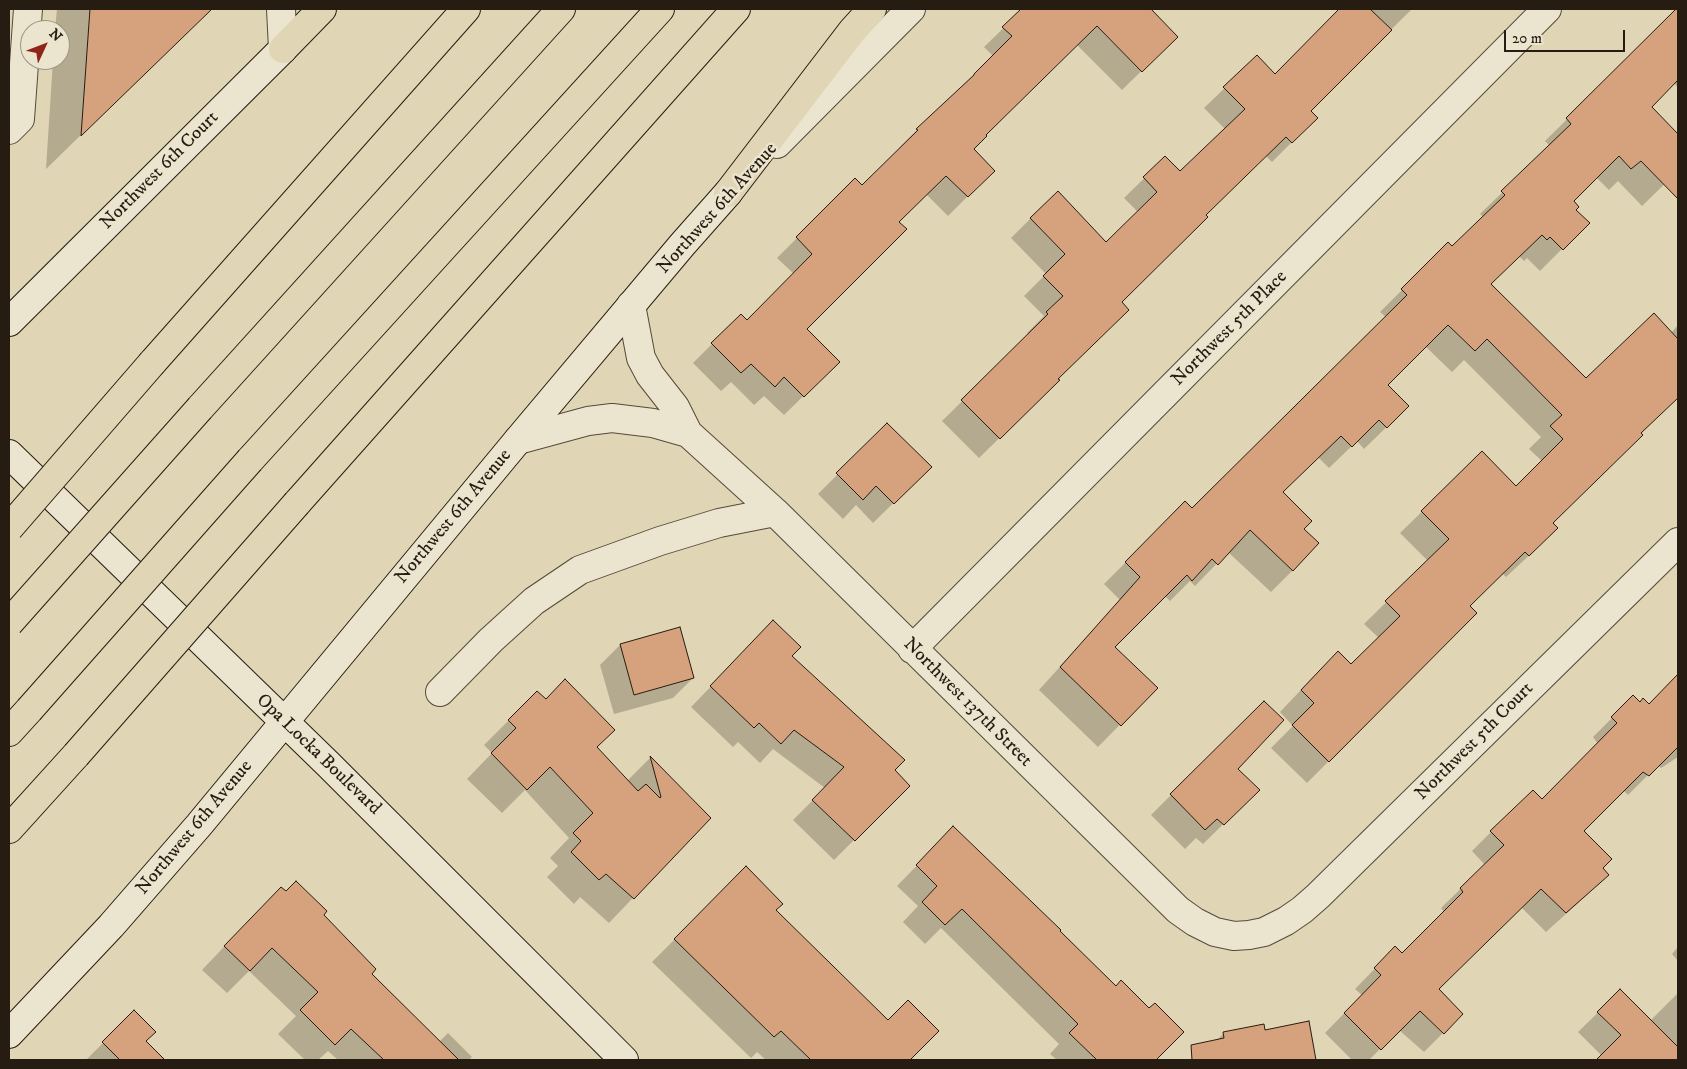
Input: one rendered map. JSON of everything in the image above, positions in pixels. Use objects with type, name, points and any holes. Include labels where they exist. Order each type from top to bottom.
[{"type":"highway","points":[[283,48],[322,9]]},
{"type":"highway","points":[[9,528],[152,363],[466,9]]},
{"type":"highway","points":[[9,623],[200,408],[561,9]]},
{"type":"highway","points":[[9,732],[250,460],[660,9]]},
{"type":"highway","points":[[9,829],[736,9]]},
{"type":"highway","points":[[728,193],[852,31],[872,9]]},
{"type":"street","points":[[9,130],[20,119],[28,9]]},
{"type":"street","points":[[281,9],[283,48]]},
{"type":"street","name":"Northwest 6th Avenue","points":[[9,1034],[111,926],[199,825],[518,440],[728,193],[911,9]]},
{"type":"street","name":"Northwest 5th Place","points":[[912,649],[1547,9]]},
{"type":"street","name":"Northwest 6th Court","points":[[9,322],[283,48]]},
{"type":"street","name":"Northwest 137th Street","points":[[631,305],[641,358],[650,375],[675,407],[688,433],[775,512],[1178,910],[1195,922],[1215,932],[1234,936],[1264,932]]},
{"type":"street","name":"Northwest 137th Street","points":[[518,440],[588,420],[612,418],[653,423],[688,433]]},
{"type":"street","name":"Opa Locka Boulevard","points":[[9,454],[285,722],[624,1060]]},
{"type":"street","points":[[440,692],[491,640],[534,601],[580,570],[660,541],[718,523],[775,512]]},
{"type":"street","name":"Northwest 5th Court","points":[[1264,932],[1286,922],[1318,896],[1678,542]]},
{"type":"building","points":[[90,9],[212,9],[81,136]]},
{"type":"building","points":[[1021,9],[1151,9],[1178,37],[1142,72],[1097,26],[974,149],[995,171],[968,197],[946,176],[899,222],[907,229],[807,329],[840,362],[804,397],[784,377],[775,387],[751,364],[741,373],[711,343],[741,314],[747,320],[812,254],[796,237],[855,178],[862,185],[918,130],[916,129],[974,75],[1012,36],[1002,27]]},
{"type":"building","points":[[1339,9],[1370,9],[1392,30],[1311,111],[1318,118],[1292,143],[1286,137],[1206,215],[1208,217],[1122,302],[1129,310],[1000,439],[961,400],[1048,314],[1046,312],[1063,296],[1043,276],[1065,254],[1030,218],[1058,191],[1106,242],[1157,192],[1143,177],[1165,156],[1180,171],[1245,109],[1223,87],[1257,55],[1275,74]]},
{"type":"building","points":[[1678,9],[1678,80],[1652,107],[1678,134],[1678,199],[1641,161],[1631,169],[1619,156],[1574,201],[1579,207],[1576,210],[1590,223],[1563,250],[1550,237],[1547,240],[1542,235],[1491,284],[1586,378],[1654,313],[1678,339],[1678,398],[1553,523],[1558,528],[1529,556],[1525,552],[1470,606],[1477,613],[1329,762],[1292,725],[1314,703],[1301,690],[1338,651],[1351,664],[1400,616],[1385,601],[1449,539],[1421,511],[1482,451],[1516,486],[1563,439],[1550,426],[1562,415],[1487,339],[1475,351],[1448,325],[1388,385],[1409,406],[1387,428],[1379,420],[1352,447],[1341,436],[1283,492],[1312,521],[1304,529],[1319,543],[1293,571],[1250,530],[1218,565],[1212,559],[1192,581],[1187,575],[1115,647],[1158,688],[1121,726],[1060,667],[1140,577],[1125,562],[1185,501],[1192,508],[1407,295],[1401,289],[1448,242],[1452,246],[1505,195],[1501,191],[1571,124],[1566,118]]},
{"type":"building","points":[[887,423],[932,467],[894,504],[876,486],[863,500],[836,473]]},
{"type":"building","points":[[773,620],[801,647],[792,656],[905,760],[895,770],[910,786],[855,841],[812,800],[844,767],[794,730],[781,744],[759,723],[754,728],[710,686]]},
{"type":"building","points":[[680,627],[694,678],[634,695],[620,644]]},
{"type":"building","points":[[1678,674],[1678,747],[1649,776],[1643,772],[1584,831],[1612,859],[1603,868],[1609,875],[1566,913],[1541,889],[1439,989],[1463,1014],[1444,1034],[1420,1011],[1381,1050],[1344,1013],[1381,975],[1374,968],[1395,946],[1402,953],[1463,892],[1460,888],[1504,845],[1490,831],[1533,790],[1542,799],[1617,723],[1611,717],[1633,695],[1640,702],[1643,698],[1649,704]]},
{"type":"building","points":[[565,679],[615,730],[597,747],[638,791],[646,784],[661,797],[650,756],[711,818],[634,899],[606,874],[599,880],[571,852],[581,841],[573,833],[593,813],[550,767],[527,790],[491,753],[516,728],[508,720],[537,691],[546,699]]},
{"type":"building","points":[[1264,701],[1284,720],[1238,769],[1260,790],[1224,825],[1217,819],[1205,830],[1170,794]]},
{"type":"building","points":[[953,826],[1116,986],[1121,980],[1149,1008],[1155,1003],[1184,1032],[1156,1060],[1097,1060],[1069,1033],[1078,1024],[962,909],[945,925],[922,902],[937,886],[916,865]]},
{"type":"building","points":[[746,866],[783,904],[776,910],[888,1020],[908,1000],[939,1031],[910,1060],[811,1060],[781,1031],[774,1037],[674,939]]},
{"type":"building","points":[[296,881],[327,911],[324,915],[376,969],[372,974],[459,1060],[384,1060],[351,1029],[335,1045],[300,1010],[318,992],[272,948],[250,971],[224,946],[281,887],[286,891]]},
{"type":"building","points":[[1620,989],[1678,1047],[1678,1060],[1596,1060],[1621,1035],[1597,1012]]},
{"type":"building","points":[[134,1010],[156,1032],[146,1041],[165,1060],[120,1060],[102,1042]]},
{"type":"building","points":[[1309,1021],[1316,1060],[1192,1060],[1191,1045],[1224,1038],[1223,1032],[1264,1024],[1265,1030]]}]
